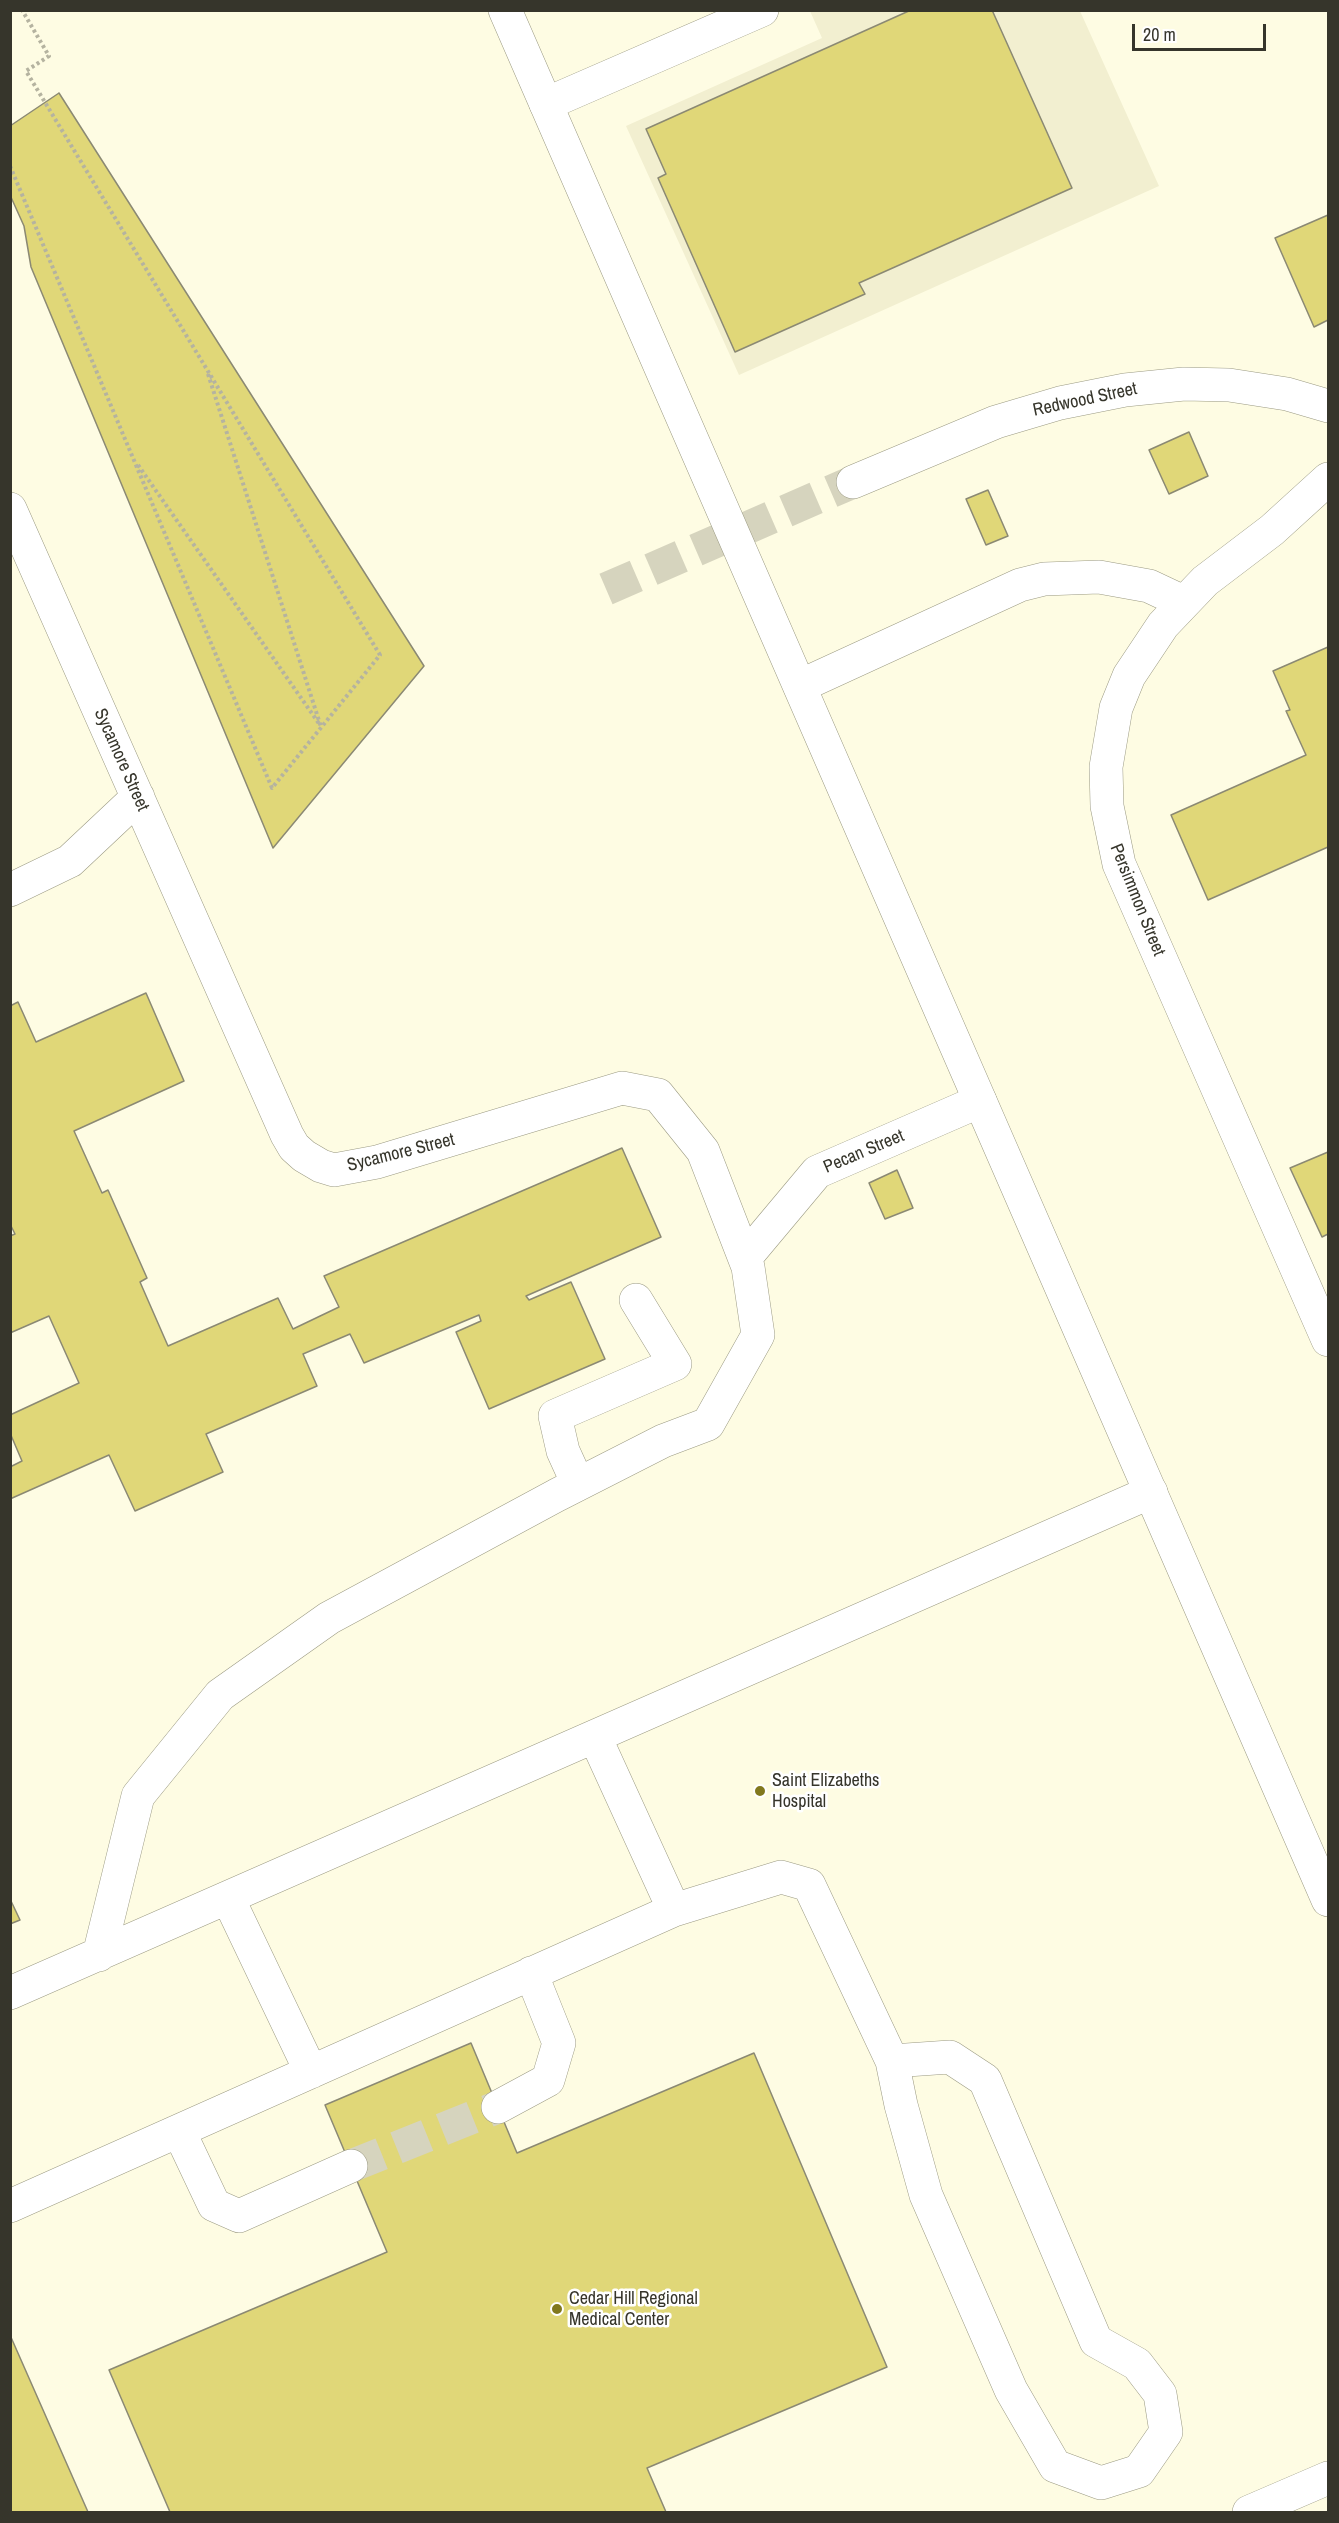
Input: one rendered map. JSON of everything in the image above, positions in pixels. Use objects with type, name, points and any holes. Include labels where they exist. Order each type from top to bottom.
[{"type":"street","points":[[505,10],[1329,1900]]},
{"type":"street","points":[[546,104],[762,10]]},
{"type":"street","name":"Redwood Street","points":[[853,482],[996,422],[1060,403],[1125,390],[1184,384],[1229,385],[1287,394],[1329,406]]},
{"type":"street","name":"Persimmon Street","points":[[1329,479],[1272,530],[1205,581],[1183,602],[1144,650],[1129,676],[1116,708],[1106,766],[1107,806],[1114,845],[1127,883],[1329,1340]]},
{"type":"street","name":"Sycamore Street","points":[[10,508],[287,1135],[304,1156],[321,1166],[334,1170],[377,1162],[622,1088],[658,1095],[703,1151],[745,1258],[754,1298],[758,1335],[708,1424],[663,1441],[578,1484]]},
{"type":"street","points":[[800,686],[1020,585],[1044,579],[1109,579],[1149,586],[1183,602]]},
{"type":"street","points":[[10,890],[70,861],[138,797]]},
{"type":"street","name":"Pecan Street","points":[[745,1258],[817,1172],[980,1101]]},
{"type":"street","points":[[99,1955],[138,1796],[220,1695],[329,1618],[578,1484],[563,1451],[555,1416],[675,1364],[636,1300]]},
{"type":"street","points":[[10,1993],[1151,1492]]},
{"type":"street","points":[[595,1737],[674,1910]]},
{"type":"street","points":[[10,2206],[674,1910],[781,1877],[809,1885],[892,2061],[901,2105],[926,2195],[1011,2390],[1054,2466],[1101,2483],[1139,2471],[1166,2432],[1160,2394],[1137,2364],[1096,2341],[985,2080],[950,2057],[892,2061]]},
{"type":"street","points":[[228,1898],[311,2072]]},
{"type":"street","points":[[498,2107],[548,2080],[559,2043],[531,1973]]},
{"type":"street","points":[[179,2131],[214,2205],[239,2216],[351,2166]]},
{"type":"street","points":[[1249,2512],[1329,2478]]},
{"type":"path","points":[[10,166],[272,788],[380,655],[26,71],[49,56],[22,10]]},
{"type":"path","points":[[206,368],[322,728]]},
{"type":"path","points":[[133,458],[322,728]]},
{"type":"shaded area","points":[[810,11],[1080,11],[1159,186],[739,375],[626,126],[822,38]]},
{"type":"building","points":[[911,10],[992,10],[1072,188],[859,283],[865,294],[735,352],[658,178],[666,174],[646,129]]},
{"type":"building","points":[[59,93],[424,666],[273,848],[31,267],[24,226],[10,195],[10,126]]},
{"type":"building","points":[[1328,215],[1328,320],[1314,327],[1275,238]]},
{"type":"building","points":[[1189,432],[1208,476],[1169,494],[1149,450]]},
{"type":"building","points":[[988,490],[1008,536],[986,545],[966,499]]},
{"type":"building","points":[[1328,647],[1328,847],[1208,900],[1171,815],[1306,755],[1286,711],[1290,710],[1273,671]]},
{"type":"building","points":[[146,993],[184,1081],[74,1131],[102,1193],[108,1190],[147,1278],[140,1282],[168,1346],[278,1298],[293,1329],[339,1307],[324,1276],[622,1148],[661,1237],[526,1296],[529,1300],[571,1282],[605,1359],[489,1409],[456,1332],[481,1321],[479,1315],[364,1363],[350,1334],[303,1354],[317,1386],[206,1434],[223,1472],[135,1511],[109,1455],[10,1499],[10,1467],[22,1461],[10,1433],[10,1415],[79,1383],[49,1316],[10,1333],[10,1236],[15,1234],[10,1224],[10,1006],[18,1002],[36,1042]]},
{"type":"building","points":[[1328,1152],[1328,1234],[1322,1237],[1290,1168]]},
{"type":"building","points":[[897,1170],[913,1208],[885,1219],[869,1183]]},
{"type":"building","points":[[10,1902],[20,1920],[10,1924]]},
{"type":"building","name":"Cedar Hill Regional Medical Center","points":[[471,2043],[517,2153],[754,2053],[887,2367],[647,2468],[666,2512],[170,2512],[109,2370],[387,2252],[325,2105]]},
{"type":"building","points":[[10,2335],[88,2512],[10,2512]]},
{"type":"tunnel","points":[[606,589],[853,482]]},
{"type":"tunnel","points":[[351,2166],[498,2107]]},
{"type":"place","name":"Saint Elizabeths Hospital","points":[[760,1791]]},
{"type":"place","name":"Cedar Hill Regional Medical Center","points":[[557,2309]]}]
